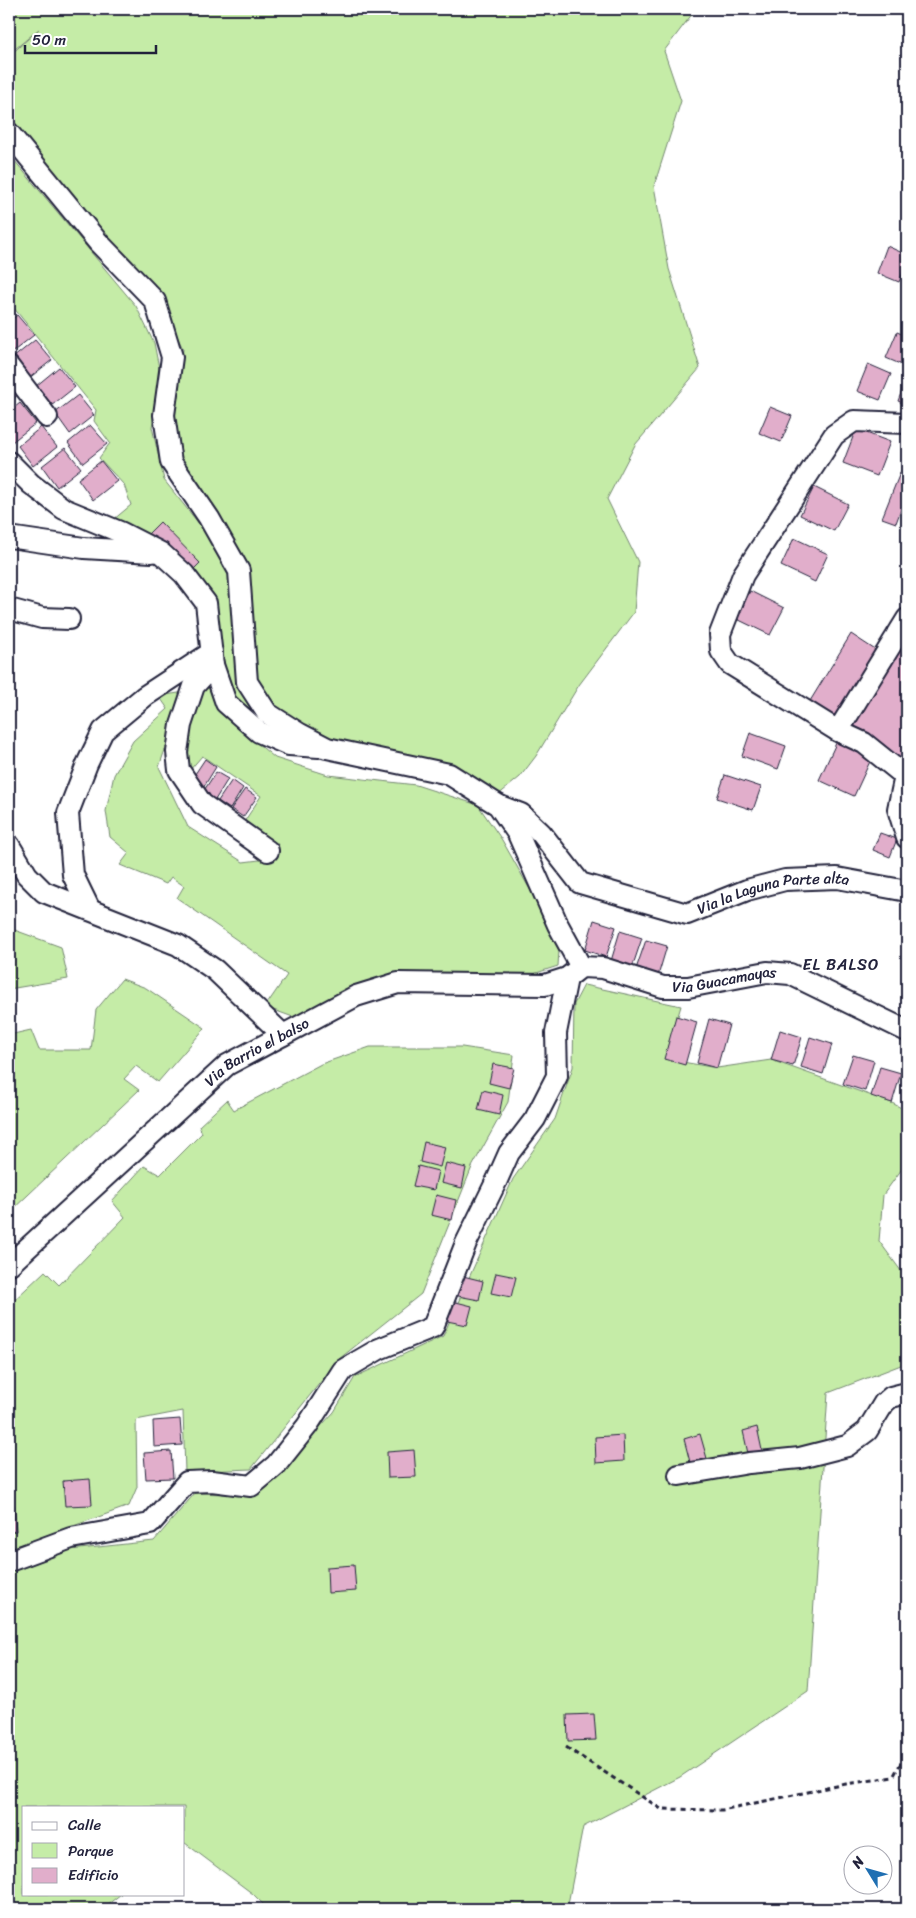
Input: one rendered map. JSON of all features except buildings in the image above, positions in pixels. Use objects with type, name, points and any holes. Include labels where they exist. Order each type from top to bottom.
[{"type":"street","points":[[9,133],[98,242],[154,301],[172,357],[164,415],[171,462],[209,518],[239,571],[247,682],[267,713],[300,734],[327,748]]},
{"type":"street","points":[[9,367],[47,417]]},
{"type":"street","points":[[907,423],[854,421],[834,435],[742,575],[720,634],[721,651],[730,664],[838,731],[864,743],[906,774],[898,809],[907,838]]},
{"type":"street","points":[[9,462],[31,484],[64,509],[120,532],[161,553],[184,574],[206,603],[213,658],[226,703],[259,732],[289,745],[327,748],[449,774],[498,805],[518,834],[558,925],[574,972],[556,1033],[557,1076],[535,1119],[509,1153],[466,1243],[434,1326],[379,1349],[343,1370],[307,1426],[276,1465],[251,1486],[212,1481],[187,1482],[150,1524],[71,1538],[9,1561]]},
{"type":"street","points":[[9,537],[84,548],[161,553]]},
{"type":"street","points":[[9,609],[42,618],[69,619]]},
{"type":"street","points":[[838,731],[907,619]]},
{"type":"street","points":[[213,658],[194,686],[181,725],[177,752],[179,770],[202,804],[268,850]]},
{"type":"street","points":[[90,910],[73,874],[68,813],[87,764],[103,732],[145,696],[213,658]]},
{"type":"street","name":"Via la Laguna Parte alta","points":[[498,805],[521,814],[541,833],[580,883],[687,914],[747,890],[785,880],[837,878],[907,891]]},
{"type":"street","points":[[9,845],[27,875],[44,892],[178,946],[216,970],[283,1035]]},
{"type":"street","name":"Via Guacamayas","points":[[574,972],[603,968],[663,987],[688,987],[767,972],[790,974],[907,1031]]},
{"type":"street","name":"Via Barrio el balso","points":[[9,1264],[227,1065],[356,996],[398,984],[545,985],[574,972]]},
{"type":"street","points":[[679,1475],[749,1462],[800,1458],[847,1446],[867,1431],[884,1403],[891,1397],[907,1393]]},
{"type":"path","points":[[566,1746],[661,1809],[714,1810],[722,1810],[846,1784],[893,1777],[907,1752]]},
{"type":"green space","points":[[9,9],[696,9],[664,51],[681,101],[654,186],[669,269],[700,368],[635,445],[607,499],[638,562],[634,612],[579,685],[536,756],[520,777],[497,796],[308,730],[272,704],[251,675],[250,593],[177,457],[173,414],[183,349],[165,310],[78,207],[10,122],[9,56],[39,29],[9,54]]},
{"type":"green space","points":[[9,154],[136,306],[154,343],[160,373],[152,427],[164,480],[208,535],[226,566],[266,718],[273,737],[234,702],[191,572],[200,563],[113,520],[131,505],[124,485],[99,458],[110,443],[94,421],[96,410],[9,302]]},
{"type":"green space","points":[[209,684],[220,712],[275,758],[328,775],[416,785],[478,805],[502,840],[541,909],[559,950],[558,966],[527,976],[365,982],[296,1018],[265,1007],[287,975],[177,898],[184,886],[171,877],[166,884],[120,865],[129,853],[110,837],[106,811],[114,775],[133,741],[168,709],[159,696],[185,692],[159,767],[188,827],[243,862],[276,858],[277,848],[244,822],[261,796],[202,756],[189,771],[183,752],[193,699]]},
{"type":"green space","points":[[9,928],[61,947],[68,979],[9,989]]},
{"type":"green space","points":[[122,979],[146,988],[205,1028],[158,1082],[136,1066],[124,1079],[139,1090],[10,1212],[9,1035],[31,1030],[39,1050],[91,1050],[96,1010]]},
{"type":"green space","points":[[584,985],[681,1006],[665,1059],[717,1068],[771,1060],[892,1103],[907,1111],[907,1162],[883,1195],[879,1241],[907,1279],[907,1353],[901,1365],[828,1393],[808,1691],[680,1777],[583,1827],[567,1909],[268,1909],[253,1894],[185,1843],[185,1806],[22,1806],[22,1896],[118,1896],[102,1909],[9,1909],[9,1573],[70,1550],[154,1541],[195,1493],[257,1495],[334,1412],[355,1377],[443,1336],[513,1179],[555,1119],[573,1067],[574,1004]]},
{"type":"green space","points":[[370,1047],[462,1047],[514,1055],[508,1102],[472,1167],[421,1294],[339,1359],[251,1469],[185,1472],[183,1411],[136,1420],[137,1487],[129,1506],[9,1549],[9,1305],[45,1271],[59,1285],[125,1217],[112,1201],[144,1166],[160,1175],[202,1133],[199,1126],[227,1100],[234,1110],[321,1064]]},
{"type":"district","name":"EL BALSO","points":[[841,964]]}]
